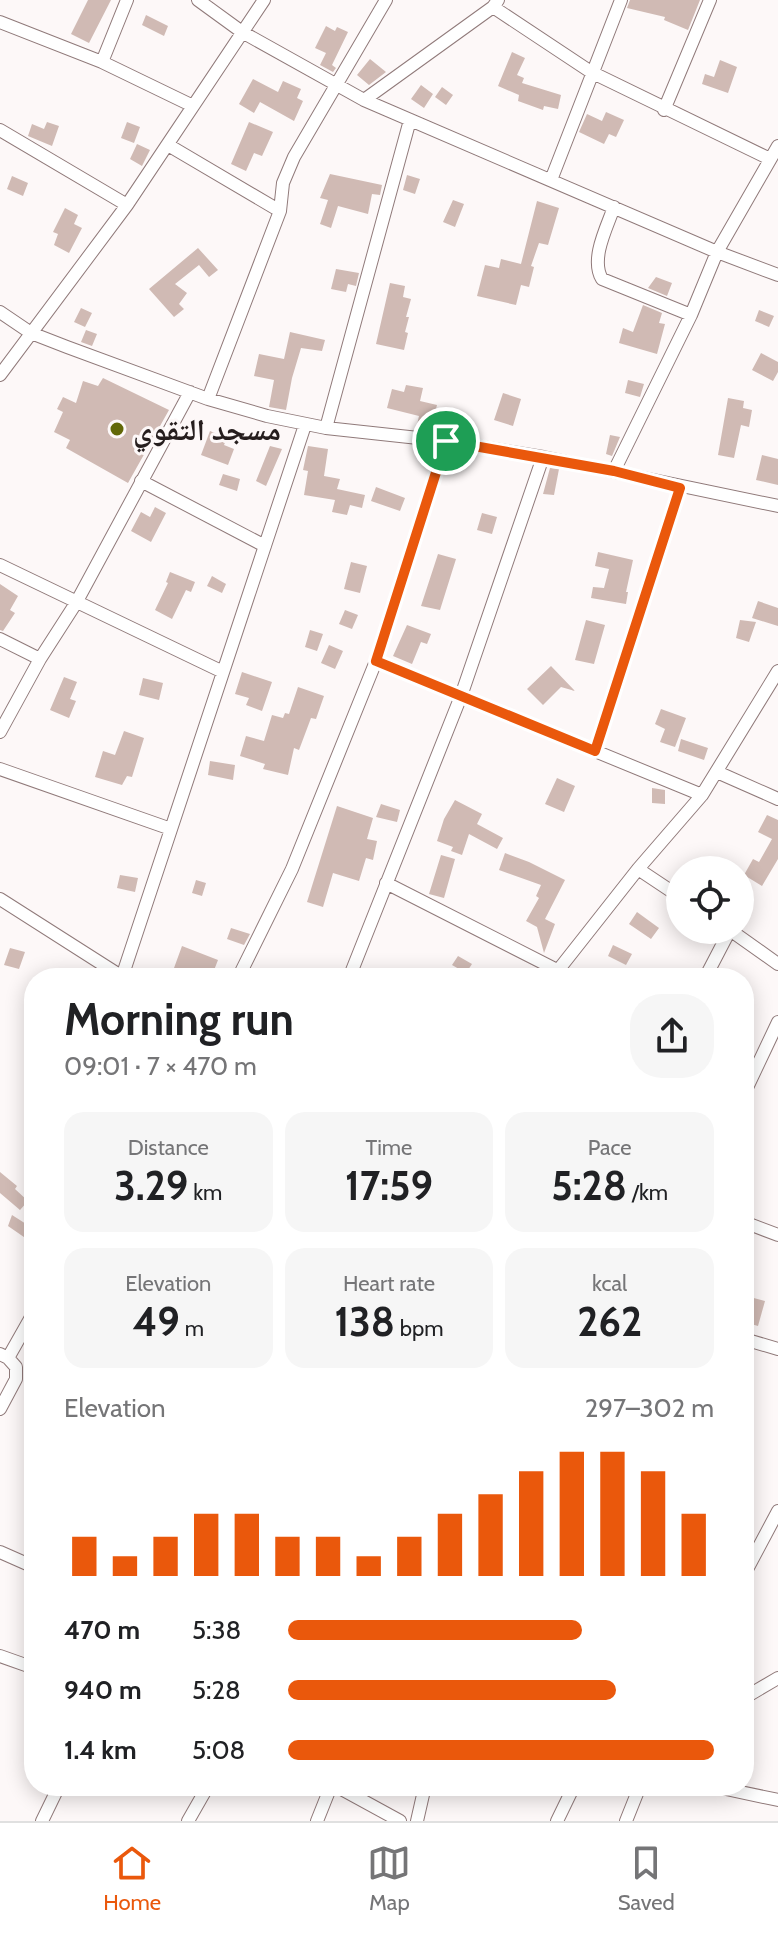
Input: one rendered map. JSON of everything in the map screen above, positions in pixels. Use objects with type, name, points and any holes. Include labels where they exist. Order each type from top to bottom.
[{"type":"street","points":[[102,62],[127,0]]},
{"type":"street","points":[[198,0],[242,32],[364,100],[717,252],[778,275]]},
{"type":"street","points":[[0,375],[127,205],[264,0]]},
{"type":"street","points":[[208,399],[280,211],[283,183],[294,157],[386,0]]},
{"type":"street","points":[[551,180],[621,0]]},
{"type":"street","points":[[664,110],[710,0]]},
{"type":"street","points":[[364,100],[496,3],[591,72],[770,159]]},
{"type":"street","points":[[0,22],[102,62],[193,106]]},
{"type":"street","points":[[326,428],[410,120]]},
{"type":"street","points":[[0,130],[127,205]]},
{"type":"street","points":[[168,145],[280,211]]},
{"type":"street","points":[[614,471],[691,315],[717,252],[778,146]]},
{"type":"street","points":[[614,207],[598,256],[597,271],[602,279],[691,315]]},
{"type":"street","points":[[0,312],[31,333],[208,399],[305,425],[446,441],[543,457],[778,506]]},
{"type":"street","points":[[0,732],[40,659],[76,603],[190,392]]},
{"type":"street","points":[[126,968],[305,425]]},
{"type":"street","points":[[243,968],[292,869],[376,661],[446,441]]},
{"type":"street","points":[[353,968],[461,696],[543,457]]},
{"type":"street","points":[[141,481],[265,546]]},
{"type":"street","points":[[595,751],[680,488]]},
{"type":"street","points":[[0,565],[223,672]]},
{"type":"street","points":[[0,639],[40,659]]},
{"type":"street","points":[[376,661],[702,795]]},
{"type":"street","points":[[560,968],[638,869],[702,795],[778,671]]},
{"type":"street","points":[[0,769],[171,829]]},
{"type":"street","points":[[717,772],[778,799]]},
{"type":"street","points":[[638,869],[666,888]]},
{"type":"street","points":[[386,883],[544,968]]},
{"type":"street","points":[[0,899],[107,968]]},
{"type":"street","points":[[710,968],[723,944]]},
{"type":"street","points":[[750,944],[778,964]]},
{"type":"street","points":[[754,1073],[778,1022]]},
{"type":"street","points":[[754,1226],[778,1235]]},
{"type":"street","points":[[0,1409],[16,1379],[16,1367],[4,1356],[24,1327]]},
{"type":"street","points":[[754,1342],[778,1349]]},
{"type":"street","points":[[754,1556],[778,1511]]},
{"type":"street","points":[[0,1552],[24,1563]]},
{"type":"street","points":[[0,1656],[24,1664]]},
{"type":"street","points":[[754,1692],[778,1678]]},
{"type":"street","points":[[754,1795],[778,1800]]},
{"type":"street","points":[[42,1821],[54,1796]]},
{"type":"street","points":[[188,1821],[202,1796]]},
{"type":"street","points":[[317,1821],[329,1796]]},
{"type":"street","points":[[353,1796],[400,1821]]},
{"type":"street","points":[[417,1821],[423,1796]]},
{"type":"street","points":[[557,1821],[569,1796]]},
{"type":"street","points":[[626,1821],[636,1796]]},
{"type":"building","points":[[88,0],[111,0],[89,43],[71,34]]},
{"type":"building","points":[[630,0],[700,0],[688,30],[664,20],[665,17],[627,8]]},
{"type":"building","points":[[146,15],[168,26],[164,36],[142,25]]},
{"type":"building","points":[[326,26],[335,31],[337,27],[348,32],[332,65],[336,68],[333,72],[320,65],[326,53],[315,48]]},
{"type":"building","points":[[512,52],[525,58],[517,75],[524,78],[522,83],[561,95],[558,109],[544,106],[543,110],[518,101],[519,95],[498,86]]},
{"type":"building","points":[[370,59],[386,72],[369,85],[357,75]]},
{"type":"building","points":[[720,60],[737,67],[728,93],[702,84],[705,74],[714,77]]},
{"type":"building","points":[[253,79],[278,92],[283,81],[301,89],[297,98],[303,101],[294,121],[260,102],[254,113],[239,104]]},
{"type":"building","points":[[421,85],[433,94],[424,108],[411,99]]},
{"type":"building","points":[[442,87],[453,95],[446,105],[435,97]]},
{"type":"building","points":[[606,112],[624,120],[616,137],[609,134],[604,144],[579,132],[587,114],[602,121]]},
{"type":"building","points":[[47,122],[59,126],[52,146],[28,136],[32,124],[44,129]]},
{"type":"building","points":[[127,122],[140,127],[134,143],[121,138]]},
{"type":"building","points":[[249,122],[273,132],[262,156],[254,153],[246,171],[231,164]]},
{"type":"building","points":[[137,144],[150,150],[142,166],[130,159]]},
{"type":"building","points":[[330,174],[382,185],[380,195],[372,194],[368,214],[338,206],[331,228],[320,224],[328,200],[320,198]]},
{"type":"building","points":[[407,175],[420,179],[415,194],[403,190]]},
{"type":"building","points":[[12,176],[28,183],[23,196],[7,189]]},
{"type":"building","points":[[453,200],[464,204],[455,227],[443,222]]},
{"type":"building","points":[[537,201],[559,208],[548,245],[539,243],[531,266],[534,267],[529,287],[521,285],[516,305],[477,296],[485,265],[499,268],[501,259],[521,264]]},
{"type":"building","points":[[65,208],[78,215],[74,224],[82,228],[69,253],[54,245],[58,234],[53,232]]},
{"type":"building","points":[[198,248],[218,270],[209,277],[199,265],[175,284],[187,293],[179,304],[184,309],[174,317],[149,289]]},
{"type":"building","points":[[336,269],[359,273],[356,286],[348,284],[346,292],[331,289]]},
{"type":"building","points":[[656,277],[672,283],[667,296],[648,288]]},
{"type":"building","points":[[390,283],[405,286],[403,297],[411,299],[406,317],[409,317],[404,350],[376,344]]},
{"type":"building","points":[[643,305],[662,313],[659,323],[665,324],[657,354],[619,343],[623,328],[633,332]]},
{"type":"building","points":[[81,308],[92,313],[85,327],[74,322]]},
{"type":"building","points":[[759,310],[774,316],[769,327],[755,321]]},
{"type":"building","points":[[86,330],[97,334],[92,346],[81,342]]},
{"type":"building","points":[[290,332],[325,340],[322,351],[301,348],[286,410],[269,407],[274,380],[254,376],[259,354],[284,359]]},
{"type":"building","points":[[761,353],[778,362],[778,372],[773,381],[752,370]]},
{"type":"building","name":"مسجد التقوي","points":[[103,378],[169,410],[128,483],[66,448],[70,440],[54,432],[63,412],[57,409],[63,397],[76,403],[83,381],[98,386]]},
{"type":"building","points":[[628,380],[644,384],[640,397],[625,393]]},
{"type":"building","points":[[406,385],[423,388],[420,401],[437,405],[434,431],[416,429],[419,416],[387,408],[392,389],[404,392]]},
{"type":"building","points":[[503,393],[521,399],[513,426],[494,420]]},
{"type":"building","points":[[728,398],[744,401],[743,408],[752,410],[749,427],[741,425],[734,458],[718,455]]},
{"type":"building","points":[[210,431],[227,438],[224,445],[234,449],[228,465],[201,455]]},
{"type":"building","points":[[610,435],[620,437],[612,456],[606,454]]},
{"type":"building","points":[[270,446],[282,449],[266,486],[256,481]]},
{"type":"building","points":[[308,446],[328,449],[324,476],[340,479],[337,489],[365,495],[362,508],[350,505],[347,515],[332,512],[335,500],[304,495],[308,471],[303,470]]},
{"type":"building","points":[[762,455],[778,459],[778,485],[756,480]]},
{"type":"building","points":[[550,468],[559,469],[554,495],[543,494]]},
{"type":"building","points":[[223,474],[240,479],[237,491],[219,485]]},
{"type":"building","points":[[376,487],[405,498],[400,511],[371,501]]},
{"type":"building","points":[[155,507],[166,513],[151,542],[131,531],[141,512],[150,517]]},
{"type":"building","points":[[482,513],[497,517],[492,534],[477,530]]},
{"type":"building","points":[[598,552],[633,560],[626,604],[591,598],[593,587],[604,588],[609,569],[595,566]]},
{"type":"building","points":[[438,554],[456,559],[440,610],[421,606]]},
{"type":"building","points":[[351,562],[367,566],[360,593],[344,589]]},
{"type":"building","points":[[170,572],[195,582],[191,592],[186,590],[172,619],[155,610]]},
{"type":"building","points":[[212,576],[226,584],[222,593],[207,586]]},
{"type":"building","points":[[0,584],[18,596],[10,610],[15,613],[3,631],[0,630]]},
{"type":"building","points":[[758,601],[778,608],[778,626],[752,618]]},
{"type":"building","points":[[345,610],[358,615],[352,629],[339,624]]},
{"type":"building","points":[[586,620],[605,625],[594,664],[575,660]]},
{"type":"building","points":[[740,620],[756,622],[749,642],[736,638]]},
{"type":"building","points":[[407,625],[431,634],[427,644],[421,642],[412,664],[393,656]]},
{"type":"building","points":[[310,630],[323,634],[317,651],[305,647]]},
{"type":"building","points":[[329,645],[343,651],[335,669],[321,663]]},
{"type":"building","points":[[551,666],[575,691],[561,687],[543,705],[527,689]]},
{"type":"building","points":[[242,672],[272,682],[262,711],[246,705],[249,698],[235,694]]},
{"type":"building","points":[[64,677],[77,682],[70,699],[76,701],[69,718],[50,710]]},
{"type":"building","points":[[143,678],[163,683],[159,700],[139,695]]},
{"type":"building","points":[[298,687],[324,696],[316,719],[311,718],[299,750],[294,748],[288,775],[263,769],[265,764],[240,756],[246,736],[264,741],[272,715],[283,718],[285,713],[289,714]]},
{"type":"building","points":[[661,709],[686,718],[675,747],[660,742],[665,729],[655,724]]},
{"type":"building","points":[[124,731],[144,738],[132,777],[127,776],[122,785],[95,777],[103,751],[115,755]]},
{"type":"building","points":[[681,739],[708,748],[704,760],[678,751]]},
{"type":"building","points":[[210,761],[235,765],[233,780],[208,775]]},
{"type":"building","points":[[557,778],[575,786],[564,812],[545,804]]},
{"type":"building","points":[[652,788],[665,790],[665,804],[652,803]]},
{"type":"building","points":[[455,800],[482,814],[477,824],[503,838],[497,849],[469,834],[462,855],[451,851],[453,847],[437,841],[444,819]]},
{"type":"building","points":[[381,804],[400,810],[397,822],[376,817]]},
{"type":"building","points":[[337,806],[373,818],[367,839],[377,841],[373,860],[366,858],[359,881],[333,873],[323,907],[307,902]]},
{"type":"building","points":[[767,815],[778,820],[778,859],[762,886],[754,881],[754,860],[759,862],[772,839],[758,832]]},
{"type":"building","points":[[505,853],[565,880],[545,919],[555,924],[544,953],[537,927],[526,921],[539,898],[536,896],[541,885],[499,870]]},
{"type":"building","points":[[441,855],[455,859],[444,898],[429,894]]},
{"type":"building","points":[[120,875],[138,878],[135,892],[117,888]]},
{"type":"building","points":[[196,880],[206,883],[202,896],[192,893]]},
{"type":"building","points":[[637,912],[659,928],[651,939],[629,924]]},
{"type":"building","points":[[231,928],[250,934],[244,945],[227,939]]},
{"type":"building","points":[[613,945],[632,954],[626,965],[608,956]]},
{"type":"building","points":[[182,946],[218,960],[215,968],[174,968]]},
{"type":"building","points":[[10,948],[25,952],[19,969],[4,965]]},
{"type":"building","points":[[458,956],[472,964],[469,968],[452,965]]},
{"type":"building","points":[[0,1172],[17,1186],[15,1189],[24,1197],[24,1206],[20,1210],[0,1193]]},
{"type":"building","points":[[12,1215],[24,1223],[24,1237],[8,1226]]},
{"type":"building","points":[[754,1298],[765,1301],[758,1326],[754,1325]]},
{"type":"place","name":"مسجد التقوي","points":[[117,429]]},
{"type":"route","points":[[446,441],[614,471],[680,488],[595,751],[376,661],[446,441]]}]
